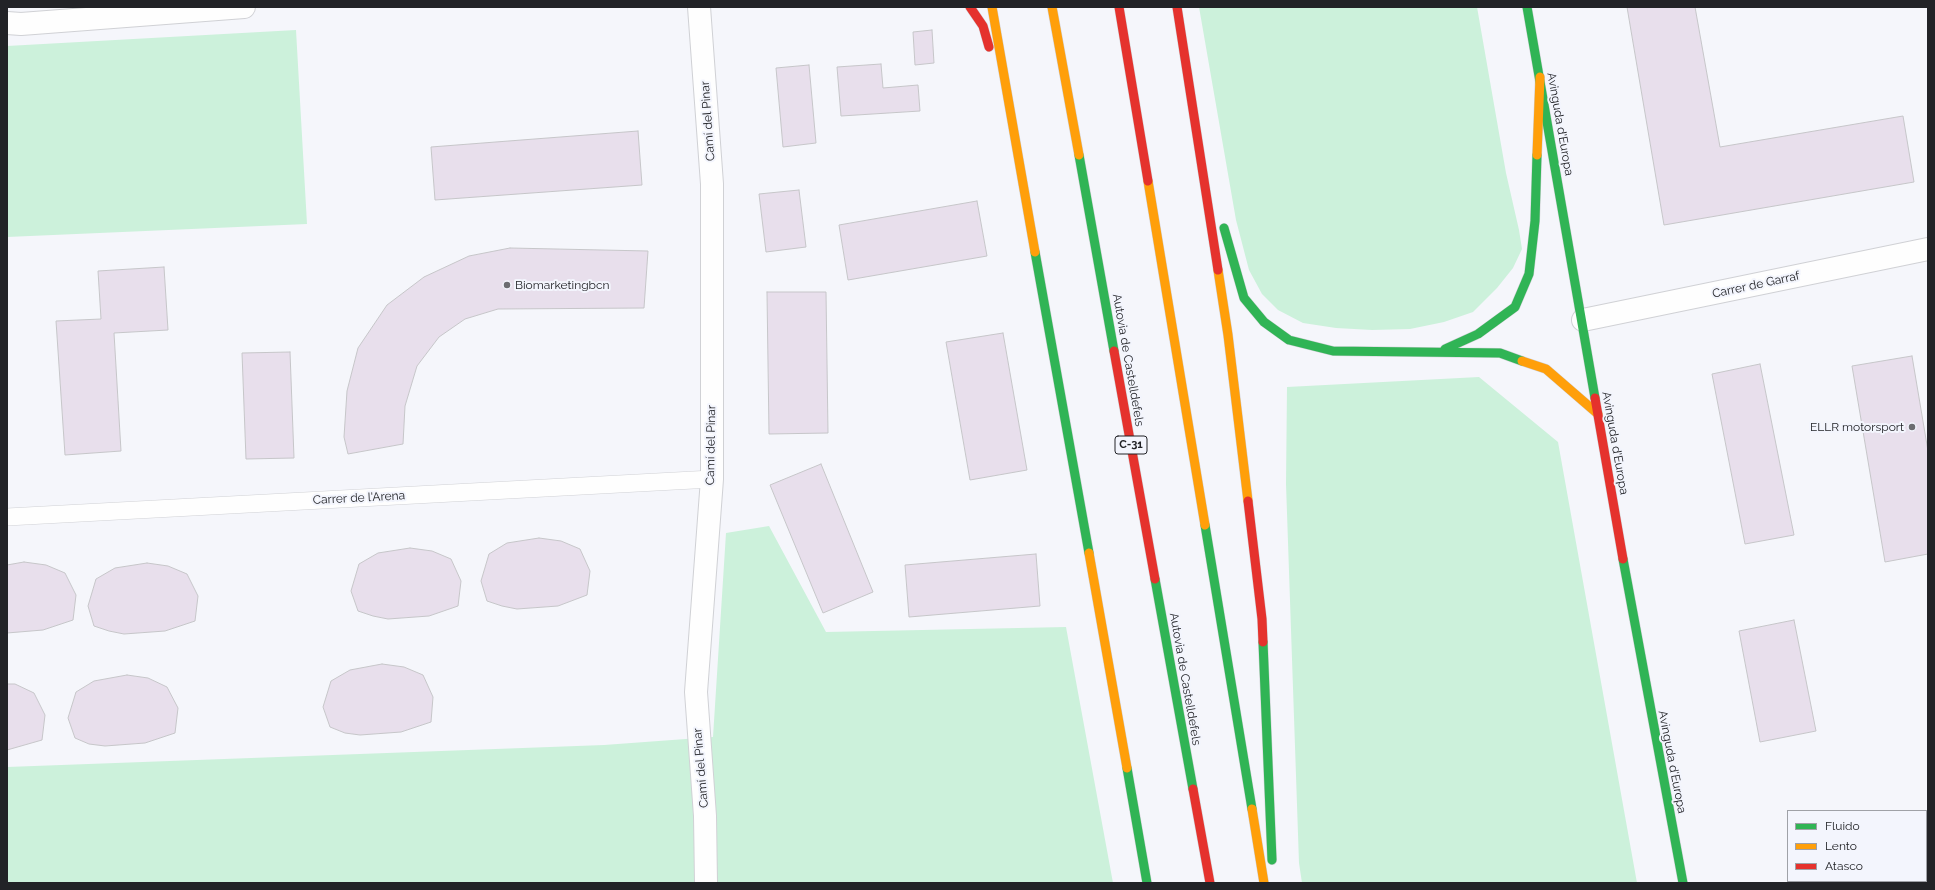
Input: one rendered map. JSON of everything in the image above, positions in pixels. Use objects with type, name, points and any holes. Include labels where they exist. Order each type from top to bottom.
[{"type":"main road","points":[[970,7],[982,26],[1011,117]]},
{"type":"main road","points":[[992,7],[1147,883]]},
{"type":"main road","name":"Autovia de Castelldefels","points":[[1052,7],[1210,883]]},
{"type":"main road","points":[[1119,7],[1264,883]]},
{"type":"main road","points":[[1177,7],[1228,335],[1262,619],[1272,875]]},
{"type":"main road","name":"Avinguda d'Europa","points":[[1527,7],[1583,320],[1640,657],[1683,883]]},
{"type":"main road","points":[[1440,351],[1478,334],[1515,307],[1529,274],[1535,221],[1540,77]]},
{"type":"main road","points":[[1191,102],[1214,182]]},
{"type":"main road","points":[[1222,217],[1228,245],[1244,298],[1264,322],[1289,340],[1333,351],[1440,351],[1500,353],[1546,369],[1598,414]]},
{"type":"street","points":[[7,23],[21,24],[244,7]]},
{"type":"street","name":"Camí del Pinar","points":[[699,7],[712,184],[712,479],[696,692],[706,816],[706,883]]},
{"type":"street","name":"Carrer de Garraf","points":[[1583,320],[1928,249]]},
{"type":"lane","name":"Carrer de l'Arena","points":[[7,517],[712,479]]},
{"type":"green space","points":[[1199,7],[1477,7],[1506,173],[1522,249],[1513,268],[1497,288],[1473,312],[1444,322],[1410,329],[1372,330],[1336,328],[1303,323],[1278,310],[1262,294],[1249,270],[1236,220]]},
{"type":"green space","points":[[296,30],[307,224],[7,237],[7,46]]},
{"type":"green space","points":[[1479,377],[1558,442],[1637,883],[1302,883],[1299,863],[1286,484],[1287,387]]},
{"type":"green space","points":[[769,526],[826,632],[1066,627],[1113,883],[7,883],[7,767],[604,745],[713,737],[726,533]]},
{"type":"building","points":[[1627,7],[1695,7],[1720,147],[1903,116],[1914,182],[1664,225]]},
{"type":"building","points":[[932,30],[934,63],[915,65],[913,32]]},
{"type":"building","points":[[881,64],[883,88],[918,85],[920,111],[841,116],[837,67]]},
{"type":"building","points":[[809,65],[816,143],[783,147],[776,68]]},
{"type":"building","points":[[638,131],[642,185],[435,200],[431,147]]},
{"type":"building","points":[[799,190],[806,247],[766,252],[759,194]]},
{"type":"building","points":[[977,201],[987,256],[848,280],[839,225]]},
{"type":"building","points":[[510,248],[648,251],[644,308],[498,309],[465,319],[439,337],[417,366],[405,406],[403,444],[348,454],[344,437],[347,391],[358,348],[387,305],[424,277],[469,256]]},
{"type":"building","points":[[164,267],[168,330],[114,333],[121,451],[65,455],[56,321],[101,319],[98,271]]},
{"type":"building","points":[[767,292],[826,292],[828,433],[769,434]]},
{"type":"building","points":[[1003,333],[1027,470],[970,480],[946,342]]},
{"type":"building","points":[[290,352],[294,458],[246,459],[242,353]]},
{"type":"building","points":[[1912,356],[1928,451],[1928,554],[1885,562],[1852,366]]},
{"type":"building","points":[[1760,364],[1794,535],[1745,544],[1712,374]]},
{"type":"building","points":[[821,464],[873,592],[823,613],[770,485]]},
{"type":"building","points":[[539,538],[561,541],[580,549],[590,571],[587,595],[558,606],[517,609],[487,601],[481,581],[489,554],[507,543]]},
{"type":"building","points":[[410,548],[432,551],[451,559],[461,581],[458,606],[429,616],[388,619],[358,611],[351,591],[359,564],[378,553]]},
{"type":"building","points":[[1036,554],[1040,606],[909,617],[905,565]]},
{"type":"building","points":[[24,562],[46,565],[65,573],[76,595],[73,620],[43,630],[7,633],[7,565]]},
{"type":"building","points":[[147,563],[168,566],[187,574],[198,596],[195,621],[165,631],[124,634],[94,626],[88,606],[96,579],[115,568]]},
{"type":"building","points":[[1794,620],[1816,731],[1760,742],[1739,631]]},
{"type":"building","points":[[382,664],[404,667],[423,675],[433,697],[431,722],[401,732],[360,735],[345,733],[330,727],[323,707],[331,681],[350,670]]},
{"type":"building","points":[[127,675],[148,678],[167,687],[178,708],[175,733],[145,743],[105,746],[89,744],[75,738],[68,718],[76,692],[94,681]]},
{"type":"building","points":[[7,684],[15,684],[34,693],[45,715],[42,740],[7,750]]},
{"type":"traffic: fast","points":[[1527,7],[1595,398]]},
{"type":"traffic: fast","points":[[1079,155],[1114,351]]},
{"type":"traffic: fast","points":[[1445,349],[1478,334],[1515,307],[1529,274],[1535,221],[1537,155]]},
{"type":"traffic: fast","points":[[1224,228],[1244,298],[1264,322],[1289,340],[1333,351],[1500,353],[1522,361]]},
{"type":"traffic: fast","points":[[1035,252],[1089,553]]},
{"type":"traffic: fast","points":[[1205,525],[1252,809]]},
{"type":"traffic: fast","points":[[1623,559],[1683,883]]},
{"type":"traffic: fast","points":[[1155,579],[1193,789]]},
{"type":"traffic: fast","points":[[1263,642],[1272,860]]},
{"type":"traffic: fast","points":[[1127,768],[1147,883]]},
{"type":"traffic: slow","points":[[992,7],[1035,252]]},
{"type":"traffic: slow","points":[[1052,7],[1079,155]]},
{"type":"traffic: slow","points":[[1537,155],[1540,77]]},
{"type":"traffic: slow","points":[[1148,181],[1205,525]]},
{"type":"traffic: slow","points":[[1218,270],[1228,335],[1248,501]]},
{"type":"traffic: slow","points":[[1522,361],[1546,369],[1598,414]]},
{"type":"traffic: slow","points":[[1089,553],[1127,768]]},
{"type":"traffic: slow","points":[[1252,809],[1264,883]]},
{"type":"traffic: jam","points":[[970,7],[983,26],[989,47]]},
{"type":"traffic: jam","points":[[1119,7],[1148,181]]},
{"type":"traffic: jam","points":[[1177,7],[1218,270]]},
{"type":"traffic: jam","points":[[1114,351],[1155,579]]},
{"type":"traffic: jam","points":[[1595,398],[1623,559]]},
{"type":"traffic: jam","points":[[1248,501],[1262,619],[1263,642]]},
{"type":"traffic: jam","points":[[1193,789],[1210,883]]},
{"type":"place","name":"Biomarketingbcn","points":[[507,285]]},
{"type":"place","name":"ELLR motorsport","points":[[1912,427]]}]
